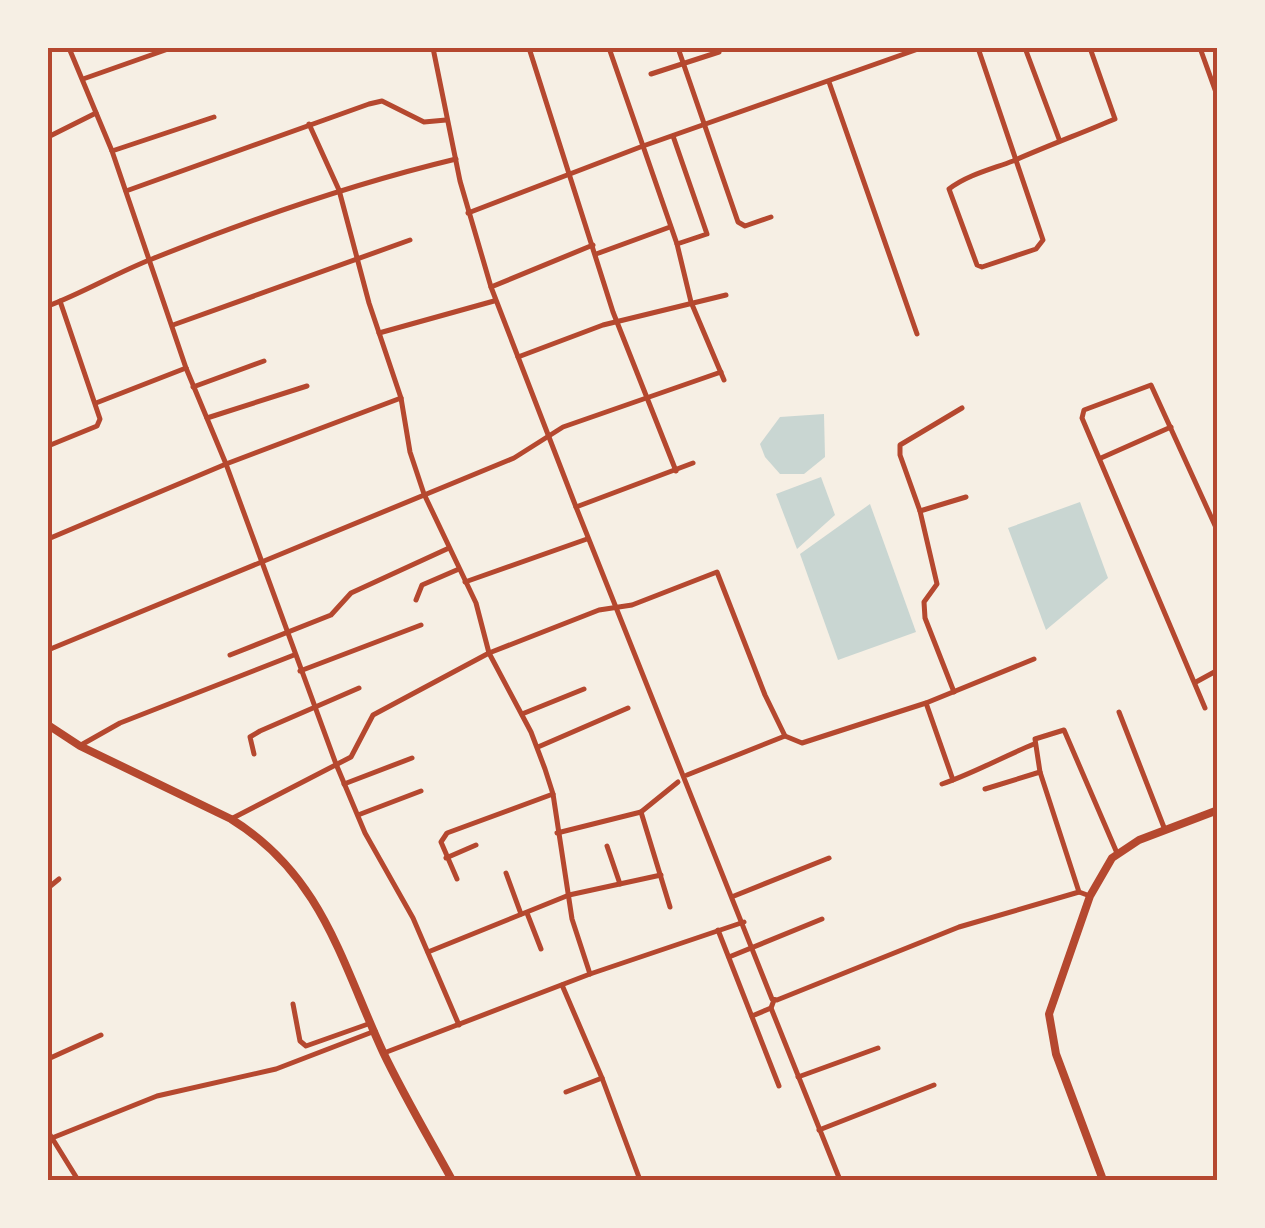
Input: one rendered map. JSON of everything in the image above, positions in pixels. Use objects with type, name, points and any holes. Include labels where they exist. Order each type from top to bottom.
[{"type":"main road","points":[[48,725],[80,746],[231,819],[290,866],[330,930],[384,1053],[452,1180]]},
{"type":"main road","points":[[1104,1180],[1056,1054],[1050,1014],[1090,896],[1117,853],[1218,810]]},
{"type":"street","points":[[69,48],[112,151],[186,368],[226,464],[336,764],[428,952],[459,1026]]},
{"type":"street","points":[[83,80],[172,48]]},
{"type":"street","points":[[432,48],[468,213],[494,301],[734,896],[774,1000],[771,1008],[840,1180]]},
{"type":"street","points":[[529,48],[619,323],[676,471]]},
{"type":"street","points":[[609,48],[676,244],[691,302],[724,380]]},
{"type":"street","points":[[678,48],[738,222],[745,226],[771,218]]},
{"type":"street","points":[[468,213],[643,146],[921,48]]},
{"type":"street","points":[[978,48],[1015,160],[1043,240],[1036,249],[979,267],[950,189],[968,178],[1015,160],[1059,140],[1115,119],[1090,48]]},
{"type":"street","points":[[1026,48],[1059,140]]},
{"type":"street","points":[[1200,48],[1218,98]]},
{"type":"street","points":[[652,74],[719,52]]},
{"type":"street","points":[[829,82],[917,334]]},
{"type":"street","points":[[126,191],[309,124],[382,102],[420,121],[446,120]]},
{"type":"street","points":[[48,137],[96,113]]},
{"type":"street","points":[[112,151],[214,117]]},
{"type":"street","points":[[309,124],[339,190],[401,398],[410,452],[424,494],[476,603],[489,653],[538,748],[552,794],[572,918],[590,974]]},
{"type":"street","points":[[672,136],[707,234],[676,244]]},
{"type":"street","points":[[48,306],[150,260],[339,190],[400,170],[456,159]]},
{"type":"street","points":[[596,254],[670,227]]},
{"type":"street","points":[[173,325],[410,240]]},
{"type":"street","points":[[491,287],[593,245]]},
{"type":"street","points":[[518,357],[594,328],[726,294]]},
{"type":"street","points":[[48,446],[98,426],[100,419],[60,301]]},
{"type":"street","points":[[379,333],[494,301]]},
{"type":"street","points":[[194,386],[264,361]]},
{"type":"street","points":[[96,403],[186,368]]},
{"type":"street","points":[[48,650],[514,458],[564,427],[721,372]]},
{"type":"street","points":[[1206,708],[1082,418],[1084,410],[1150,385],[1218,532]]},
{"type":"street","points":[[207,418],[307,386]]},
{"type":"street","points":[[48,539],[226,464],[401,398]]},
{"type":"street","points":[[954,692],[925,618],[924,602],[937,584],[900,445],[962,408]]},
{"type":"street","points":[[1100,458],[1171,427]]},
{"type":"street","points":[[576,507],[693,463]]},
{"type":"street","points":[[920,511],[966,497]]},
{"type":"street","points":[[465,582],[587,538]]},
{"type":"street","points":[[230,656],[331,615],[351,593],[449,548]]},
{"type":"street","points":[[416,600],[422,585],[459,569]]},
{"type":"street","points":[[231,819],[354,754],[373,715],[489,653],[600,610],[617,608],[718,572],[785,736],[802,743],[926,703],[1034,659]]},
{"type":"street","points":[[300,671],[421,625]]},
{"type":"street","points":[[80,746],[120,723],[294,654]]},
{"type":"street","points":[[1196,682],[1218,670]]},
{"type":"street","points":[[254,754],[250,737],[359,688]]},
{"type":"street","points":[[522,714],[584,689]]},
{"type":"street","points":[[926,703],[952,780]]},
{"type":"street","points":[[538,748],[628,708]]},
{"type":"street","points":[[1119,712],[1165,830]]},
{"type":"street","points":[[942,784],[1034,744],[1040,736],[1064,730],[1117,853]]},
{"type":"street","points":[[686,776],[785,736]]},
{"type":"street","points":[[1034,744],[1079,892]]},
{"type":"street","points":[[344,784],[412,758]]},
{"type":"street","points":[[985,790],[1040,772]]},
{"type":"street","points":[[557,833],[641,812],[678,782]]},
{"type":"street","points":[[358,815],[421,792]]},
{"type":"street","points":[[457,879],[441,842],[446,833],[552,794]]},
{"type":"street","points":[[641,812],[670,907]]},
{"type":"street","points":[[446,858],[476,845]]},
{"type":"street","points":[[607,846],[620,884]]},
{"type":"street","points":[[734,896],[829,858]]},
{"type":"street","points":[[506,873],[541,950]]},
{"type":"street","points":[[428,952],[570,895],[661,874]]},
{"type":"street","points":[[48,888],[59,879]]},
{"type":"street","points":[[774,1000],[958,928],[1079,892],[1090,896]]},
{"type":"street","points":[[729,957],[822,919]]},
{"type":"street","points":[[384,1053],[590,974],[744,922]]},
{"type":"street","points":[[718,930],[779,1086]]},
{"type":"street","points":[[562,985],[640,1180]]},
{"type":"street","points":[[293,1004],[300,1041],[306,1046],[373,1027]]},
{"type":"street","points":[[752,1016],[771,1008]]},
{"type":"street","points":[[78,1180],[49,1137],[156,1096],[288,1066],[373,1027]]},
{"type":"street","points":[[48,1059],[101,1035]]},
{"type":"street","points":[[798,1077],[878,1048]]},
{"type":"street","points":[[566,1092],[602,1078]]},
{"type":"street","points":[[819,1130],[934,1085]]},
{"type":"shaded area","points":[[824,414],[825,457],[804,474],[780,474],[765,457],[760,444],[780,417]]},
{"type":"shaded area","points":[[821,477],[835,515],[797,549],[776,494]]},
{"type":"shaded area","points":[[1080,502],[1108,578],[1046,630],[1008,528]]},
{"type":"shaded area","points":[[870,504],[916,632],[838,660],[800,554]]}]
